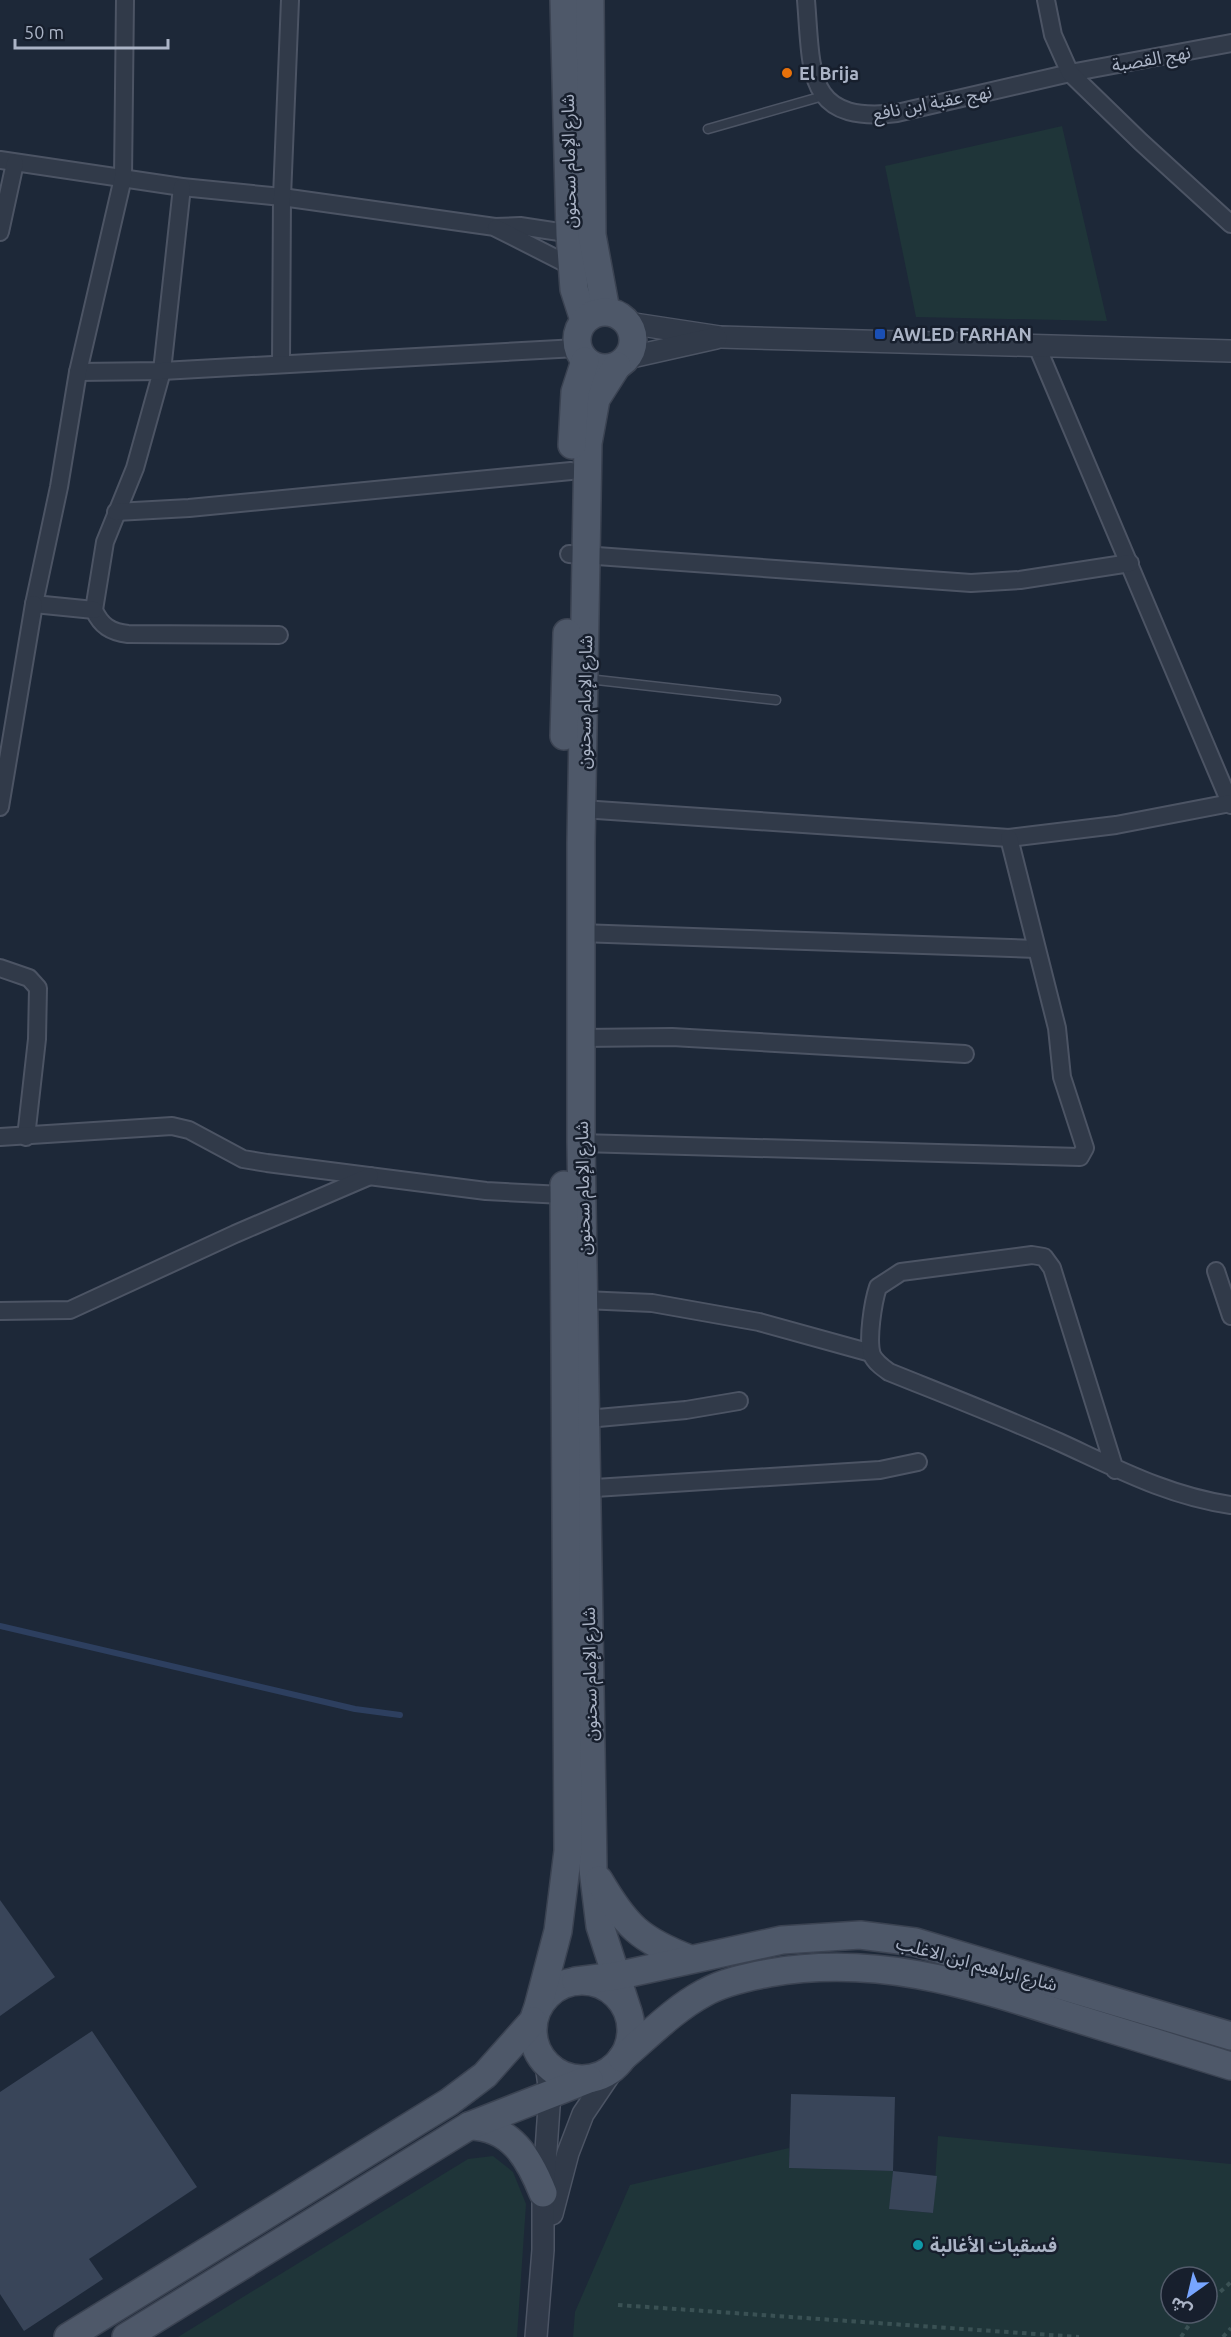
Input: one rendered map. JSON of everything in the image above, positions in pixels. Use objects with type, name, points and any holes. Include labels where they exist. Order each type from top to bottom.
[{"type":"main road","name":"شارع الإمام سحنون","points":[[564,0],[581,235],[606,318]]},
{"type":"main road","name":"شارع الإمام سحنون","points":[[590,0],[581,235],[573,267],[574,289],[606,318]]},
{"type":"main road","points":[[606,318],[633,334],[633,347],[622,362],[606,368],[595,366],[581,354],[578,328],[606,318]]},
{"type":"main road","name":"شارع الإمام سحنون","points":[[576,1420],[584,1300],[580,933],[585,679],[571,471],[575,392],[581,354]]},
{"type":"main road","name":"شارع الإمام سحنون","points":[[535,2014],[561,1912],[568,1851],[576,1420],[564,1195],[564,768],[578,554],[590,422],[596,399],[622,362]]},
{"type":"main road","name":"شارع الإمام سحنون","points":[[576,1489],[593,1869],[600,1926],[628,2012]]},
{"type":"main road","points":[[593,1869],[616,1909],[635,1930],[657,1947],[690,1959]]},
{"type":"main road","name":"شارع ابراهيم ابن الاغلب","points":[[576,1981],[616,1976],[782,1940],[860,1935],[915,1942],[1231,2036]]},
{"type":"main road","name":"شارع ابراهيم ابن الاغلب","points":[[619,2062],[664,2022],[704,1992],[742,1978],[786,1970],[847,1967],[879,1968],[952,1981],[1231,2066]]},
{"type":"main road","points":[[68,2337],[449,2102],[485,2075],[535,2014],[548,1994],[561,1985],[576,1981],[592,1982],[607,1988],[619,1998],[628,2012],[631,2028],[629,2043],[619,2062],[603,2074],[469,2126],[126,2337]]},
{"type":"main road","points":[[535,2014],[532,2036],[537,2051],[546,2064],[558,2073],[573,2079],[589,2079]]},
{"type":"main road","points":[[469,2126],[488,2127],[513,2140],[526,2158],[543,2193]]},
{"type":"street","points":[[0,807],[34,604],[59,487],[78,372],[123,178],[125,0]]},
{"type":"street","points":[[281,364],[282,197],[290,0]]},
{"type":"street","points":[[806,0],[812,59],[816,80],[824,96]]},
{"type":"street","points":[[1046,0],[1053,35],[1070,73],[1140,142],[1231,224]]},
{"type":"street","name":"نهج القصبة","points":[[1070,73],[1231,43]]},
{"type":"street","name":"نهج عقبة ابن نافع","points":[[824,96],[834,106],[851,113],[869,116],[897,112],[1070,73]]},
{"type":"street","points":[[0,232],[7,161],[182,187],[282,197],[495,227],[520,226],[581,235]]},
{"type":"street","points":[[182,187],[162,371],[135,468],[105,542],[94,610],[99,621],[114,632],[279,635]]},
{"type":"street","points":[[495,227],[573,267]]},
{"type":"street","points":[[606,318],[720,337],[1231,351]]},
{"type":"street","points":[[622,362],[720,337]]},
{"type":"street","points":[[582,809],[1008,838],[1116,825],[1230,804],[1036,344]]},
{"type":"street","points":[[78,372],[162,371],[281,364],[581,354]]},
{"type":"street","points":[[116,512],[189,508],[571,471]]},
{"type":"street","points":[[578,554],[971,583],[1020,580],[1130,563]]},
{"type":"street","points":[[34,604],[94,610]]},
{"type":"street","points":[[581,1143],[1077,1158],[1084,1153],[1085,1148],[1062,1077],[1057,1028],[1008,838]]},
{"type":"street","points":[[580,933],[1036,949]]},
{"type":"street","points":[[0,968],[29,978],[38,988],[37,1039],[26,1137]]},
{"type":"street","points":[[582,1038],[672,1037],[965,1054]]},
{"type":"street","points":[[0,1137],[172,1126],[189,1130],[243,1159],[486,1191],[564,1195]]},
{"type":"street","points":[[0,1311],[70,1310],[235,1234],[371,1176]]},
{"type":"street","points":[[1115,1470],[1052,1268],[1044,1257],[1032,1256],[921,1269],[894,1275],[878,1287],[875,1297],[871,1353],[876,1361],[889,1372],[1038,1433],[1115,1470],[1187,1497],[1231,1505]]},
{"type":"street","points":[[1216,1271],[1231,1316]]},
{"type":"street","points":[[584,1300],[652,1304],[759,1322],[871,1353]]},
{"type":"street","points":[[576,1420],[686,1410],[739,1401]]},
{"type":"street","points":[[576,1489],[880,1470],[918,1462]]},
{"type":"street","points":[[543,2250],[560,2179],[583,2114],[619,2062]]},
{"type":"street","points":[[536,2337],[543,2250],[543,2193],[550,2093],[546,2064]]},
{"type":"lane","points":[[708,129],[824,96]]},
{"type":"lane","points":[[585,679],[776,700]]},
{"type":"path","points":[[1219,2293],[1231,2282]]},
{"type":"path","points":[[618,2305],[1079,2337]]},
{"type":"path","points":[[1222,2337],[1231,2328]]},
{"type":"green space","points":[[1062,126],[1107,321],[916,317],[885,166]]},
{"type":"green space","name":"فسقيات الأغالبة","points":[[938,2136],[1231,2164],[1231,2337],[573,2337],[575,2312],[630,2185],[789,2148],[789,2168],[893,2171],[890,2209],[933,2213]]},
{"type":"green space","points":[[493,2156],[513,2172],[526,2204],[517,2337],[178,2337],[468,2159]]},
{"type":"building","points":[[0,1900],[55,1977],[0,2016]]},
{"type":"building","points":[[92,2031],[197,2187],[89,2259],[103,2279],[24,2331],[0,2294],[0,2092]]},
{"type":"building","points":[[791,2094],[895,2097],[893,2171],[789,2168]]},
{"type":"building","points":[[893,2171],[937,2176],[933,2213],[889,2209]]},
{"type":"waterway","points":[[0,1626],[355,1709],[400,1715]]},
{"type":"place","name":"El Brija","points":[[787,73]]},
{"type":"place","name":"AWLED FARHAN","points":[[880,334]]},
{"type":"place","name":"فسقيات الأغالبة","points":[[918,2245]]}]
